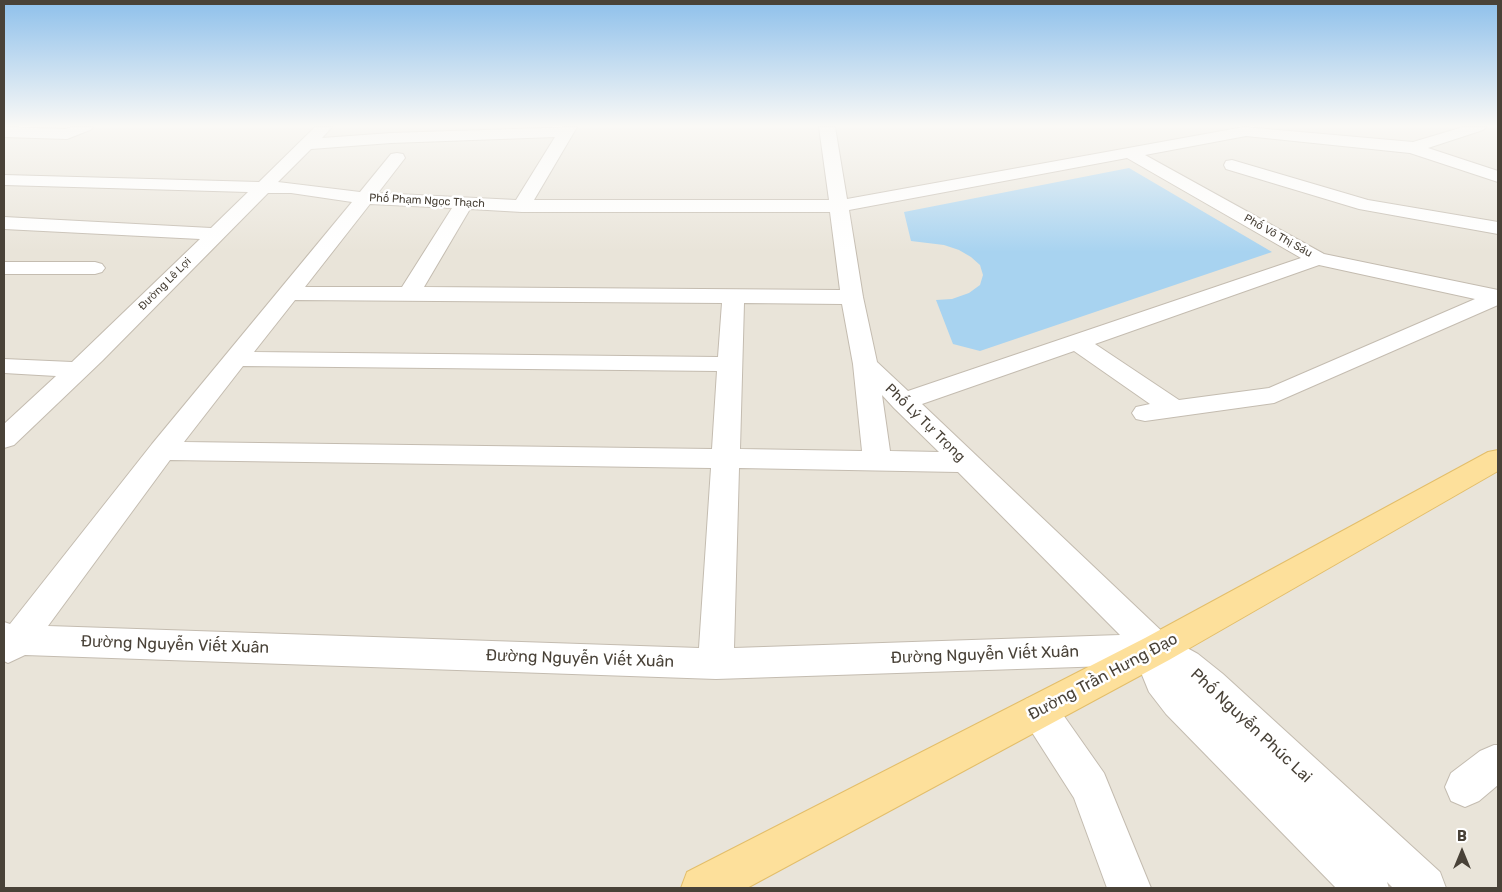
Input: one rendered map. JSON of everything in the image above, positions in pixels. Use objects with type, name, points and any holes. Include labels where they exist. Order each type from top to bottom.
[{"type":"main road","name":"Đường Trần Hưng Đạo","points":[[703,888],[1157,650],[1498,459]]},
{"type":"street","name":"Đường Lê Lợi","points":[[4,439],[283,169]]},
{"type":"street","points":[[8,643],[388,169]]},
{"type":"street","points":[[522,206],[545,169]]},
{"type":"street","points":[[834,169],[852,297],[865,364],[878,460]]},
{"type":"street","name":"Phố Phạm Ngọc Thạch","points":[[4,180],[291,188],[364,198],[522,206],[840,206],[1044,169]]},
{"type":"street","name":"Phố Võ Thị Sáu","points":[[1158,169],[1318,259],[1498,297]]},
{"type":"street","points":[[1244,169],[1366,205],[1498,228]]},
{"type":"street","points":[[1471,169],[1498,178]]},
{"type":"street","points":[[409,294],[464,204]]},
{"type":"street","points":[[4,223],[216,234]]},
{"type":"street","points":[[903,402],[1318,259]]},
{"type":"street","points":[[4,268],[95,268]]},
{"type":"street","points":[[288,293],[852,297]]},
{"type":"street","points":[[716,664],[733,296]]},
{"type":"street","points":[[1145,413],[1274,396],[1498,297]]},
{"type":"street","points":[[1076,342],[1175,409]]},
{"type":"street","points":[[235,359],[730,364]]},
{"type":"street","name":"Phố Lý Tự Trọng","points":[[865,364],[1157,650]]},
{"type":"street","points":[[4,366],[77,370]]},
{"type":"street","points":[[162,451],[725,457],[965,462]]},
{"type":"street","name":"Đường Nguyễn Viết Xuân","points":[[8,643],[716,664],[1157,650]]},
{"type":"street","name":"Phố Nguyễn Phúc Lai","points":[[1367,888],[1179,702],[1162,681],[1156,664],[1157,650],[1184,665],[1210,685],[1424,888]]},
{"type":"street","points":[[1039,712],[1090,787],[1129,888]]},
{"type":"street","points":[[1465,786],[1494,764],[1498,764]]},
{"type":"shaded area","points":[[4,169],[1498,169],[1498,888],[4,888]]},
{"type":"water","points":[[1130,169],[1272,252],[980,351],[953,344],[936,300],[952,299],[969,293],[980,285],[983,275],[980,265],[959,250],[944,245],[911,241],[904,212]]}]
